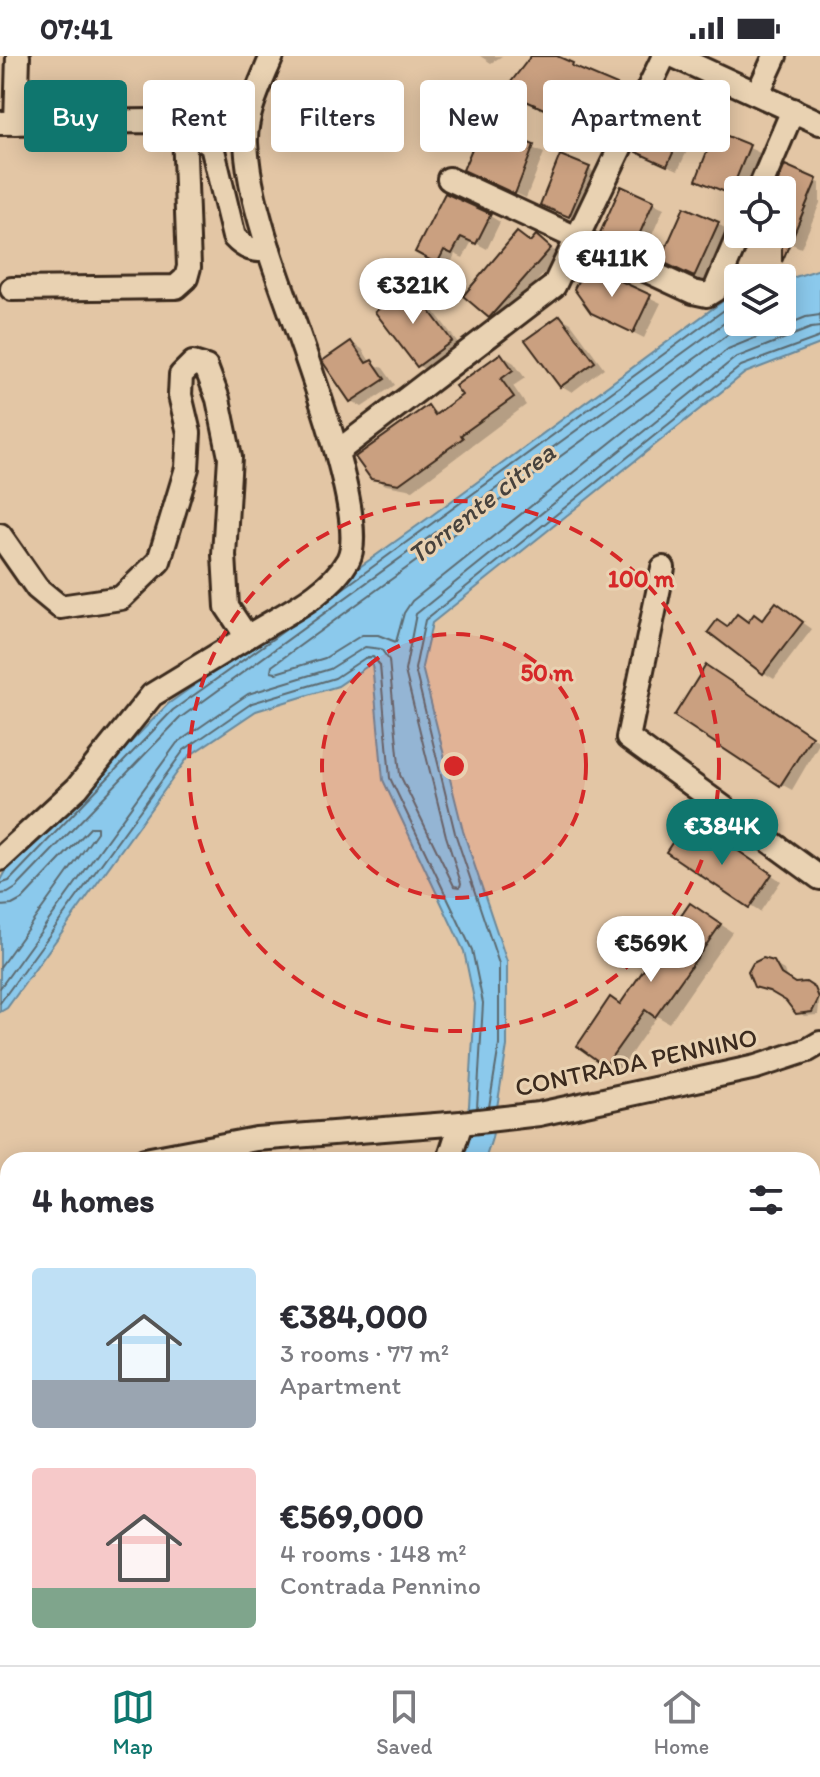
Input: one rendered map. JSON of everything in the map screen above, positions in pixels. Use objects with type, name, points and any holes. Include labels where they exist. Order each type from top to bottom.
[{"type":"street","points":[[18,56],[8,123],[143,121]]},
{"type":"street","points":[[0,859],[77,788],[152,695],[333,583],[350,557],[352,515],[337,452],[269,250],[251,184],[246,140],[252,105],[272,56]]},
{"type":"street","points":[[337,452],[554,286],[664,56]]},
{"type":"street","points":[[674,56],[820,123]]},
{"type":"street","points":[[758,93],[775,56]]},
{"type":"street","points":[[765,176],[793,110]]},
{"type":"street","points":[[12,289],[176,287],[183,283],[189,267],[185,152]]},
{"type":"street","points":[[213,152],[234,237],[243,247],[256,251],[269,250]]},
{"type":"street","points":[[449,179],[693,292],[707,295],[715,290],[733,248]]},
{"type":"street","points":[[0,535],[37,588],[60,607],[121,598],[159,561],[187,468],[189,433],[180,395],[181,375],[193,363],[206,367],[218,399],[230,457],[224,542],[227,607],[247,637]]},
{"type":"street","points":[[663,568],[628,738],[820,878]]},
{"type":"street","name":"CONTRADA PENNINO","points":[[187,1152],[256,1139],[539,1114],[756,1067],[820,1043]]},
{"type":"street","points":[[452,1152],[461,1123]]},
{"type":"water","name":"Torrente citrea","points":[[820,269],[820,344],[745,373],[432,623],[422,667],[463,831],[507,962],[507,1046],[488,1152],[456,1152],[469,1106],[475,1004],[464,951],[383,780],[372,663],[338,686],[256,711],[189,756],[7,1008],[0,1012],[0,882],[6,871],[168,704],[431,516],[724,300],[724,336],[796,336],[796,277]]},
{"type":"building","points":[[531,56],[557,56],[605,80],[543,80],[543,109],[527,101],[527,80],[512,80]]},
{"type":"building","points":[[730,137],[750,145],[737,176],[724,176],[724,192],[696,180],[707,152],[730,152]]},
{"type":"building","points":[[527,142],[534,145],[515,194],[463,170],[471,152],[527,152]]},
{"type":"building","points":[[636,152],[673,152],[667,166]]},
{"type":"building","points":[[560,155],[590,167],[569,217],[540,205]]},
{"type":"building","points":[[785,165],[817,179],[796,229],[796,176],[780,176]]},
{"type":"building","points":[[621,186],[654,201],[633,249],[600,233]]},
{"type":"building","points":[[445,193],[491,214],[476,244],[461,237],[452,254],[444,250],[437,264],[415,252]]},
{"type":"building","points":[[684,207],[719,222],[694,277],[660,261]]},
{"type":"building","points":[[517,232],[530,242],[536,235],[551,248],[489,318],[463,296]]},
{"type":"building","points":[[782,248],[788,248],[782,262]]},
{"type":"building","points":[[586,265],[651,295],[633,333],[591,313],[574,289]]},
{"type":"building","points":[[410,285],[452,341],[417,367],[375,312]]},
{"type":"building","points":[[560,315],[595,362],[560,387],[525,340]]},
{"type":"building","points":[[351,341],[366,363],[372,360],[385,379],[350,402],[322,361]]},
{"type":"building","points":[[501,353],[513,370],[501,379],[514,397],[399,484],[371,479],[355,457],[428,405],[435,415],[462,395],[455,386]]},
{"type":"building","points":[[776,602],[803,622],[763,674],[708,632],[717,620],[727,627],[737,614],[748,622],[754,614],[762,620]]},
{"type":"building","points":[[706,665],[812,736],[780,786],[674,716]]},
{"type":"building","points":[[680,831],[706,848],[715,835],[772,874],[749,908],[666,852]]},
{"type":"building","points":[[690,903],[721,924],[655,1017],[645,1010],[605,1066],[577,1046],[610,997],[620,1004]]},
{"type":"building","points":[[763,958],[774,961],[781,974],[795,983],[806,982],[815,988],[819,998],[812,1012],[796,1014],[786,1001],[754,987],[748,972],[753,963]]}]
